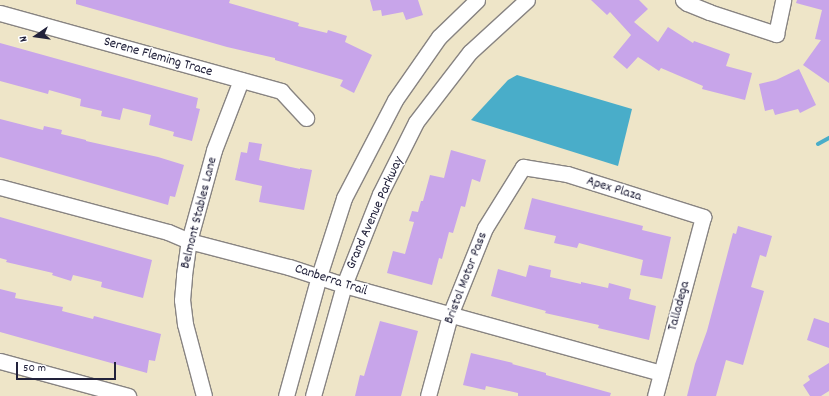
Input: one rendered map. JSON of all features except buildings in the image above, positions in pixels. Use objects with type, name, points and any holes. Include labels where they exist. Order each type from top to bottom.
[{"type":"street","name":"Grand Avenue Parkway","points":[[286,396],[319,276],[344,198],[395,100],[440,37],[477,0]]},
{"type":"street","name":"Grand Avenue Parkway","points":[[314,396],[344,285],[380,194],[416,122],[470,52],[527,0]]},
{"type":"street","points":[[683,0],[686,3],[709,12],[776,34],[784,0]]},
{"type":"street","name":"Serene Fleming Trace","points":[[0,13],[281,91],[306,118]]},
{"type":"street","name":"Belmont Stables Lane","points":[[202,396],[185,324],[182,300],[189,241],[214,150],[242,80]]},
{"type":"street","name":"Apex Plaza","points":[[523,167],[567,174],[703,217]]},
{"type":"street","name":"Bristol Motor Pass","points":[[428,396],[450,315],[485,228],[523,167]]},
{"type":"street","name":"Canberra Trail","points":[[0,186],[168,232],[189,241],[319,276],[344,285],[450,315],[661,373]]},
{"type":"street","name":"Talladega","points":[[655,396],[703,217]]},
{"type":"street","points":[[0,361],[128,396]]},
{"type":"water","points":[[517,75],[632,109],[618,166],[471,120],[508,80]]},
{"type":"waterway","points":[[818,144],[829,138]]}]
